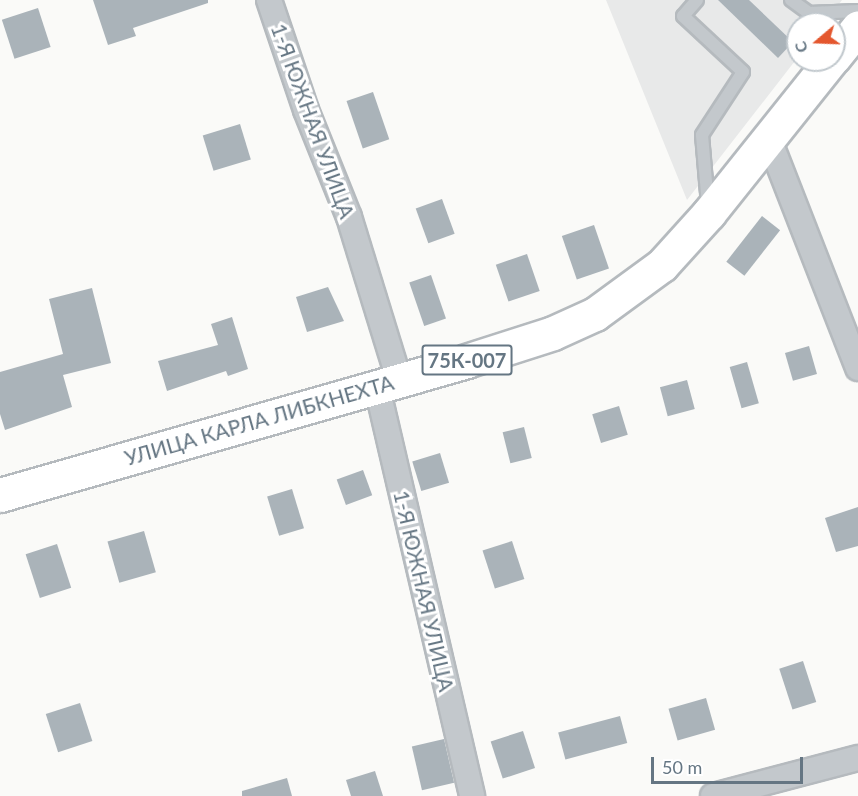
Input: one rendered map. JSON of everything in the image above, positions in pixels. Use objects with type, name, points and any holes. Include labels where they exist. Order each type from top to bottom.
[{"type":"main road","name":"УЛИЦА КАРЛА ЛИБКНЕХТА","points":[[846,42],[858,27]]},
{"type":"main road","name":"УЛИЦА КАРЛА ЛИБКНЕХТА","points":[[0,495],[553,333],[595,314],[663,265],[709,213],[821,72]]},
{"type":"street","name":"1-Я ЮЖНАЯ УЛИЦА","points":[[269,0],[306,110],[349,217],[388,383],[472,796]]},
{"type":"street","points":[[768,137],[851,324],[858,368]]},
{"type":"street","points":[[713,796],[858,758]]},
{"type":"lane","points":[[697,0],[683,16],[743,72],[702,135],[709,213]]},
{"type":"lane","points":[[791,0],[809,13],[858,11]]},
{"type":"shaded area","points":[[606,0],[842,0],[833,12],[786,12],[786,72],[687,200]]},
{"type":"building","points":[[93,0],[208,0],[208,3],[133,28],[136,36],[108,45]]},
{"type":"building","points":[[718,0],[749,0],[786,35],[786,49],[778,58]]},
{"type":"building","points":[[38,8],[51,47],[15,59],[2,20]]},
{"type":"building","points":[[373,92],[389,139],[363,148],[347,101]]},
{"type":"building","points":[[240,124],[251,159],[214,171],[203,135]]},
{"type":"building","points":[[442,199],[455,234],[428,243],[416,209]]},
{"type":"building","points":[[762,216],[780,230],[744,276],[726,262]]},
{"type":"building","points":[[594,225],[609,268],[577,280],[562,236]]},
{"type":"building","points":[[527,254],[540,291],[508,302],[496,265]]},
{"type":"building","points":[[431,275],[446,318],[424,326],[409,282]]},
{"type":"building","points":[[328,287],[344,321],[307,332],[296,297]]},
{"type":"building","points":[[92,288],[111,363],[63,375],[72,407],[5,430],[0,414],[0,372],[63,354],[49,299]]},
{"type":"building","points":[[232,317],[248,369],[228,376],[226,371],[167,391],[158,361],[218,345],[211,324]]},
{"type":"building","points":[[809,346],[817,374],[793,381],[785,353]]},
{"type":"building","points":[[747,362],[759,403],[742,408],[730,367]]},
{"type":"building","points":[[687,380],[695,409],[668,416],[660,387]]},
{"type":"building","points":[[619,406],[628,435],[601,443],[592,414]]},
{"type":"building","points":[[524,427],[532,458],[510,463],[503,432]]},
{"type":"building","points":[[440,453],[449,483],[421,491],[412,461]]},
{"type":"building","points":[[363,470],[372,495],[346,505],[337,480]]},
{"type":"building","points":[[292,489],[304,528],[279,536],[267,497]]},
{"type":"building","points":[[858,507],[858,546],[836,552],[825,518]]},
{"type":"building","points":[[144,531],[156,572],[119,583],[107,541]]},
{"type":"building","points":[[512,541],[524,579],[495,589],[483,551]]},
{"type":"building","points":[[57,544],[71,588],[40,598],[26,554]]},
{"type":"building","points":[[803,661],[816,702],[793,710],[779,669]]},
{"type":"building","points":[[706,698],[715,730],[678,740],[669,709]]},
{"type":"building","points":[[80,703],[92,741],[58,752],[46,714]]},
{"type":"building","points":[[620,716],[627,743],[565,760],[558,733]]},
{"type":"building","points":[[523,731],[535,768],[503,779],[491,742]]},
{"type":"building","points":[[444,739],[454,783],[422,790],[412,746]]},
{"type":"building","points":[[375,771],[383,796],[351,796],[346,780]]},
{"type":"building","points":[[287,778],[292,796],[242,796],[242,791]]}]
